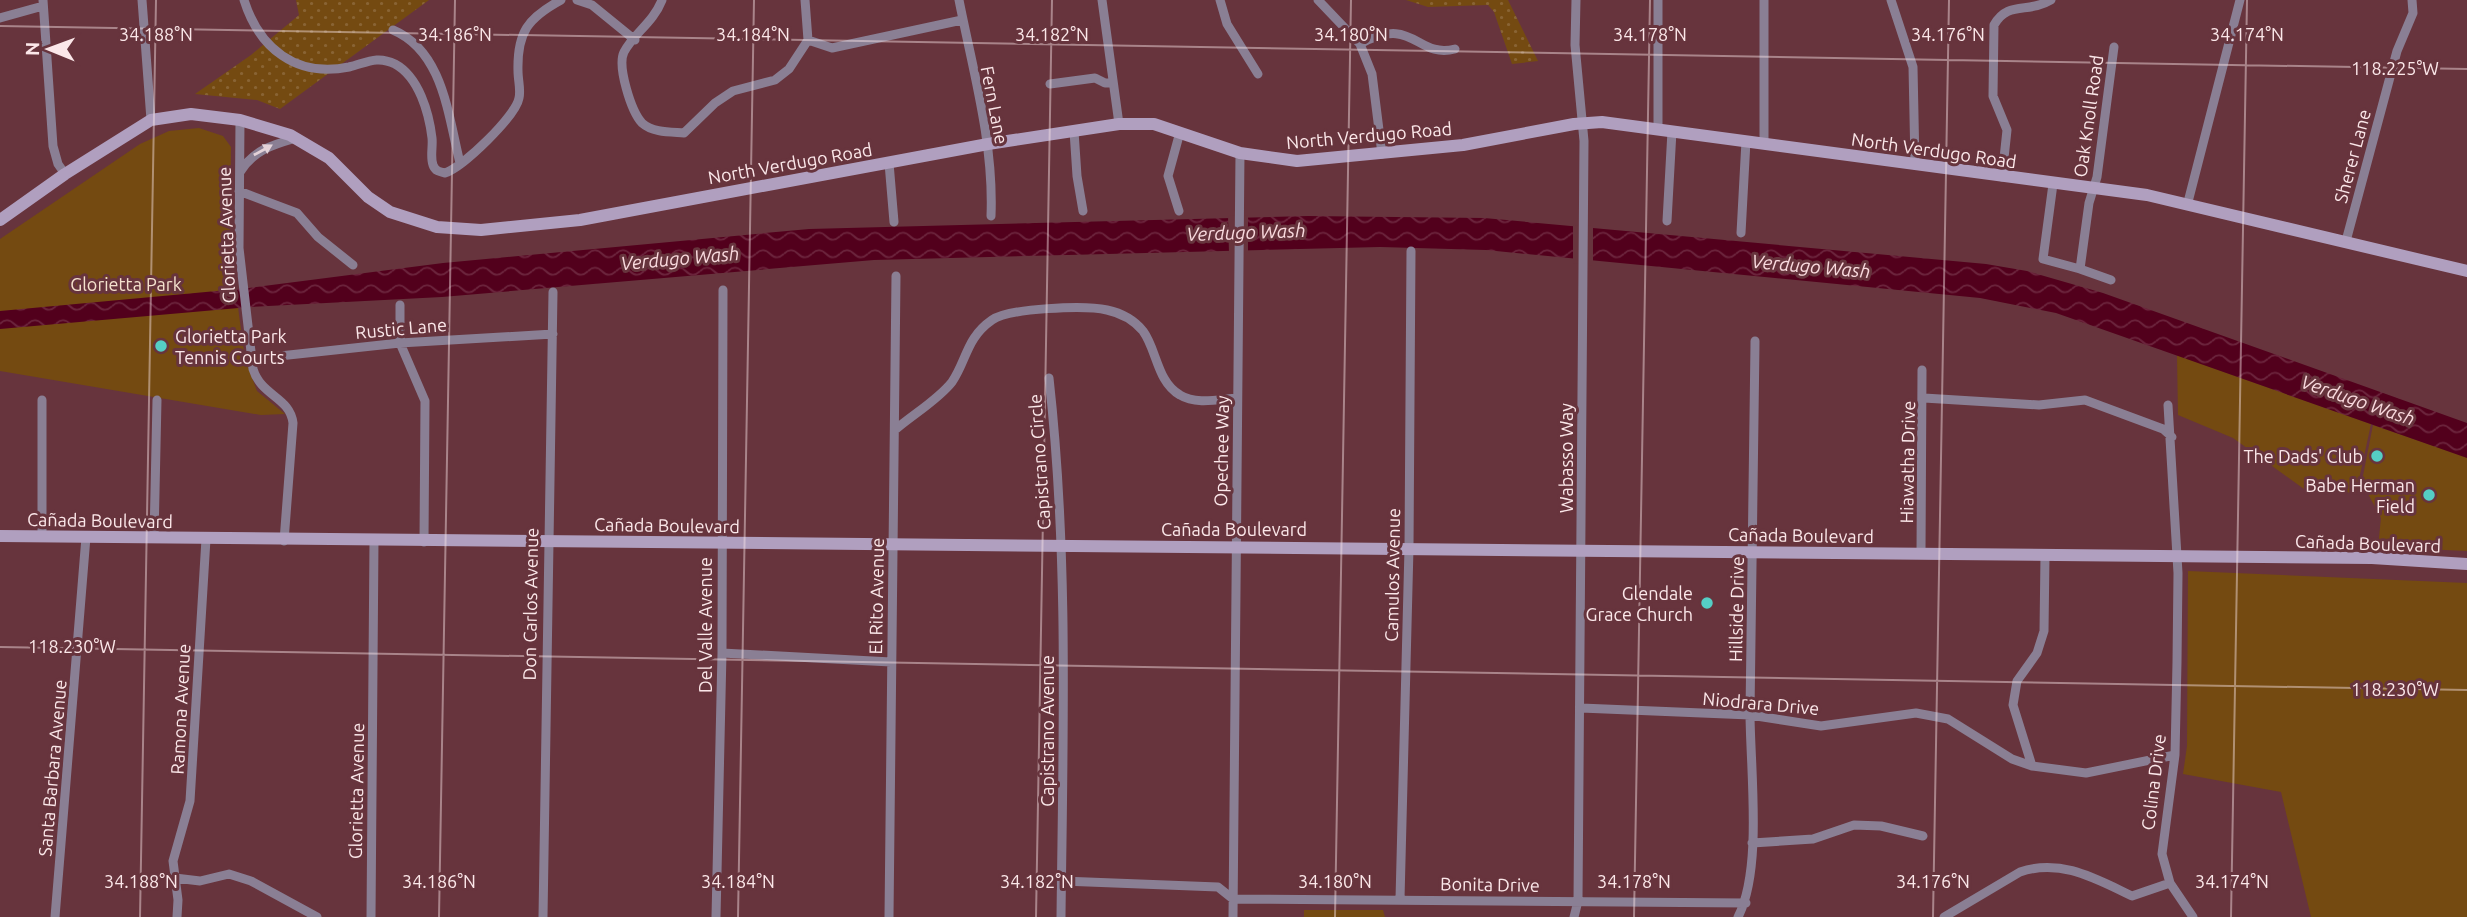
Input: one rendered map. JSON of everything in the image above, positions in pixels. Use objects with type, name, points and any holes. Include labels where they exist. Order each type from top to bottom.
[{"type":"main road","name":"North Verdugo Road","points":[[0,220],[65,174],[151,120],[191,114],[240,120],[266,126],[296,138],[329,158],[368,197],[390,212],[413,222],[459,230],[506,229],[580,220],[988,144],[1119,124],[1154,124],[1240,153],[1297,161],[1463,145],[1584,123],[1658,129],[2188,202],[2467,271]]},
{"type":"main road","name":"Cañada Boulevard","points":[[0,536],[284,541],[547,540],[2374,558],[2467,564]]},
{"type":"street","points":[[142,0],[151,120]]},
{"type":"street","points":[[244,0],[249,17],[264,43],[294,62],[313,68],[347,68],[371,60],[397,65],[417,89],[425,107],[434,168],[445,173],[460,163],[512,116],[519,98],[517,51],[523,31],[538,12],[561,0]]},
{"type":"street","points":[[577,0],[592,5],[635,40]]},
{"type":"street","points":[[662,0],[655,17],[625,49],[620,61],[622,75],[642,123],[659,131],[684,133],[715,103],[733,91],[775,80],[789,69],[808,40],[805,0]]},
{"type":"street","name":"Fern Lane","points":[[959,0],[988,144],[992,179],[991,216]]},
{"type":"street","points":[[1102,0],[1119,124]]},
{"type":"street","points":[[1220,0],[1227,24],[1258,74]]},
{"type":"street","points":[[1318,0],[1360,44],[1372,74],[1382,154]]},
{"type":"street","name":"Wabasso Way","points":[[1574,917],[1578,901],[1581,708],[1584,123],[1575,45],[1576,0]]},
{"type":"street","points":[[1658,0],[1658,129]]},
{"type":"street","points":[[1763,0],[1764,144]]},
{"type":"street","points":[[1891,0],[1913,66],[1915,165]]},
{"type":"street","points":[[2002,177],[2007,130],[1993,96],[1994,25],[1998,16],[2009,8],[2035,6],[2051,0]]},
{"type":"street","points":[[2188,202],[2240,0]]},
{"type":"street","name":"Sherer Lane","points":[[2346,241],[2397,51],[2413,13],[2412,0]]},
{"type":"street","points":[[0,18],[43,3],[53,146],[58,164],[65,174]]},
{"type":"street","points":[[808,40],[832,48],[962,20]]},
{"type":"street","points":[[393,30],[420,47],[431,64],[460,163]]},
{"type":"street","points":[[1360,44],[1382,32],[1398,32],[1443,52],[1455,49]]},
{"type":"street","name":"Oak Knoll Road","points":[[2080,269],[2114,47]]},
{"type":"street","points":[[1050,84],[1095,78],[1112,69]]},
{"type":"street","points":[[1095,78],[1105,83],[1114,83]]},
{"type":"street","name":"Glorietta Avenue","points":[[240,120],[241,285],[251,359],[260,386],[288,407],[292,414],[284,541]]},
{"type":"street","points":[[1074,131],[1083,211]]},
{"type":"street","points":[[1667,221],[1672,131]]},
{"type":"street","points":[[1179,211],[1168,176],[1180,132]]},
{"type":"street","points":[[239,174],[247,162],[266,147],[296,138]]},
{"type":"street","points":[[1741,233],[1746,141]]},
{"type":"street","name":"Opechee Way","points":[[1233,917],[1240,153]]},
{"type":"street","points":[[889,163],[894,222]]},
{"type":"street","points":[[2053,184],[2043,259],[2111,280]]},
{"type":"street","points":[[239,191],[297,213],[318,237],[353,265]]},
{"type":"street","name":"Camulos Avenue","points":[[1400,899],[1409,548],[1411,251]]},
{"type":"street","name":"El Rito Avenue","points":[[889,917],[896,276]]},
{"type":"street","name":"Del Valle Avenue","points":[[716,917],[722,653],[720,543],[723,290]]},
{"type":"street","name":"Don Carlos Avenue","points":[[543,917],[553,292]]},
{"type":"street","points":[[400,305],[400,343],[425,401],[424,542]]},
{"type":"street","points":[[895,430],[951,382],[967,345],[981,329],[1002,314],[1076,309],[1106,310],[1126,317],[1144,333],[1165,379],[1179,395],[1197,401],[1237,398]]},
{"type":"street","name":"Rustic Lane","points":[[251,359],[400,343],[553,334]]},
{"type":"street","name":"Hillside Drive","points":[[1738,917],[1746,903],[1752,843],[1750,715],[1755,341]]},
{"type":"street","name":"Hiawatha Drive","points":[[1921,554],[1924,398],[1922,370]]},
{"type":"street","name":"Capistrano Circle","points":[[1049,378],[1058,463],[1060,545]]},
{"type":"street","points":[[1924,398],[2039,405],[2085,400],[2162,429],[2172,437]]},
{"type":"street","points":[[42,400],[42,537]]},
{"type":"street","points":[[154,538],[157,400]]},
{"type":"street","name":"Colina Drive","points":[[2168,405],[2177,556],[2175,755],[2162,841],[2170,883]]},
{"type":"street","name":"Santa Barbara Avenue","points":[[55,917],[86,537]]},
{"type":"street","name":"Ramona Avenue","points":[[177,917],[173,861],[190,802],[206,539]]},
{"type":"street","name":"Glorietta Avenue","points":[[371,917],[374,540]]},
{"type":"street","name":"Capistrano Avenue","points":[[1060,545],[1063,565],[1061,917]]},
{"type":"street","points":[[2032,766],[2013,705],[2017,681],[2037,653],[2044,631],[2045,555]]},
{"type":"street","points":[[722,653],[891,662]]},
{"type":"street","name":"Niodrara Drive","points":[[1581,708],[1750,715],[1821,726],[1916,713],[1948,719],[2012,759],[2032,766],[2086,773],[2175,755]]},
{"type":"street","points":[[1752,843],[1813,839],[1854,825],[1881,826],[1923,836]]},
{"type":"street","points":[[1944,917],[2020,872],[2034,867],[2059,867],[2085,874],[2132,896],[2170,883],[2193,917]]},
{"type":"street","points":[[175,878],[200,881],[229,874],[251,881],[317,917]]},
{"type":"street","points":[[1062,881],[1218,887],[1233,899]]},
{"type":"street","name":"Bonita Drive","points":[[1233,899],[1746,903]]},
{"type":"green space","points":[[296,0],[429,0],[280,109],[257,100],[195,94],[251,55],[299,15]]},
{"type":"green space","points":[[1406,0],[1508,0],[1538,61],[1512,64],[1494,12],[1488,5],[1428,7]]},
{"type":"green space","name":"Glorietta Park","points":[[199,128],[223,136],[231,147],[230,248],[245,359],[257,391],[285,414],[261,415],[0,371],[0,239],[140,144],[169,131]]},
{"type":"green space","points":[[2177,355],[2371,424],[2356,493],[2304,489],[2233,438],[2178,415]]},
{"type":"green space","points":[[2373,425],[2467,457],[2467,551],[2378,547],[2381,518],[2368,494],[2360,491]]},
{"type":"green space","points":[[2188,571],[2467,583],[2467,917],[2311,917],[2281,792],[2183,774],[2187,746]]},
{"type":"green space","points":[[1304,910],[1383,910],[1385,917],[1304,917]]},
{"type":"water","name":"Verdugo Wash","points":[[1308,216],[1484,218],[1986,264],[2027,271],[2103,293],[2467,423],[2467,458],[2056,313],[1980,298],[1486,250],[1380,247],[874,260],[442,297],[250,307],[0,329],[0,311],[249,288],[443,263],[809,229]]},
{"type":"pier","points":[[1248,215],[1248,254],[1229,254],[1228,216]]},
{"type":"pier","points":[[1573,225],[1593,226],[1593,266],[1573,263]]},
{"type":"place","name":"Glorietta Park Tennis Courts","points":[[161,346]]},
{"type":"place","name":"The Dads' Club","points":[[2377,456]]},
{"type":"place","name":"Babe Herman Field","points":[[2429,495]]},
{"type":"place","name":"Glendale Grace Church","points":[[1707,603]]}]
